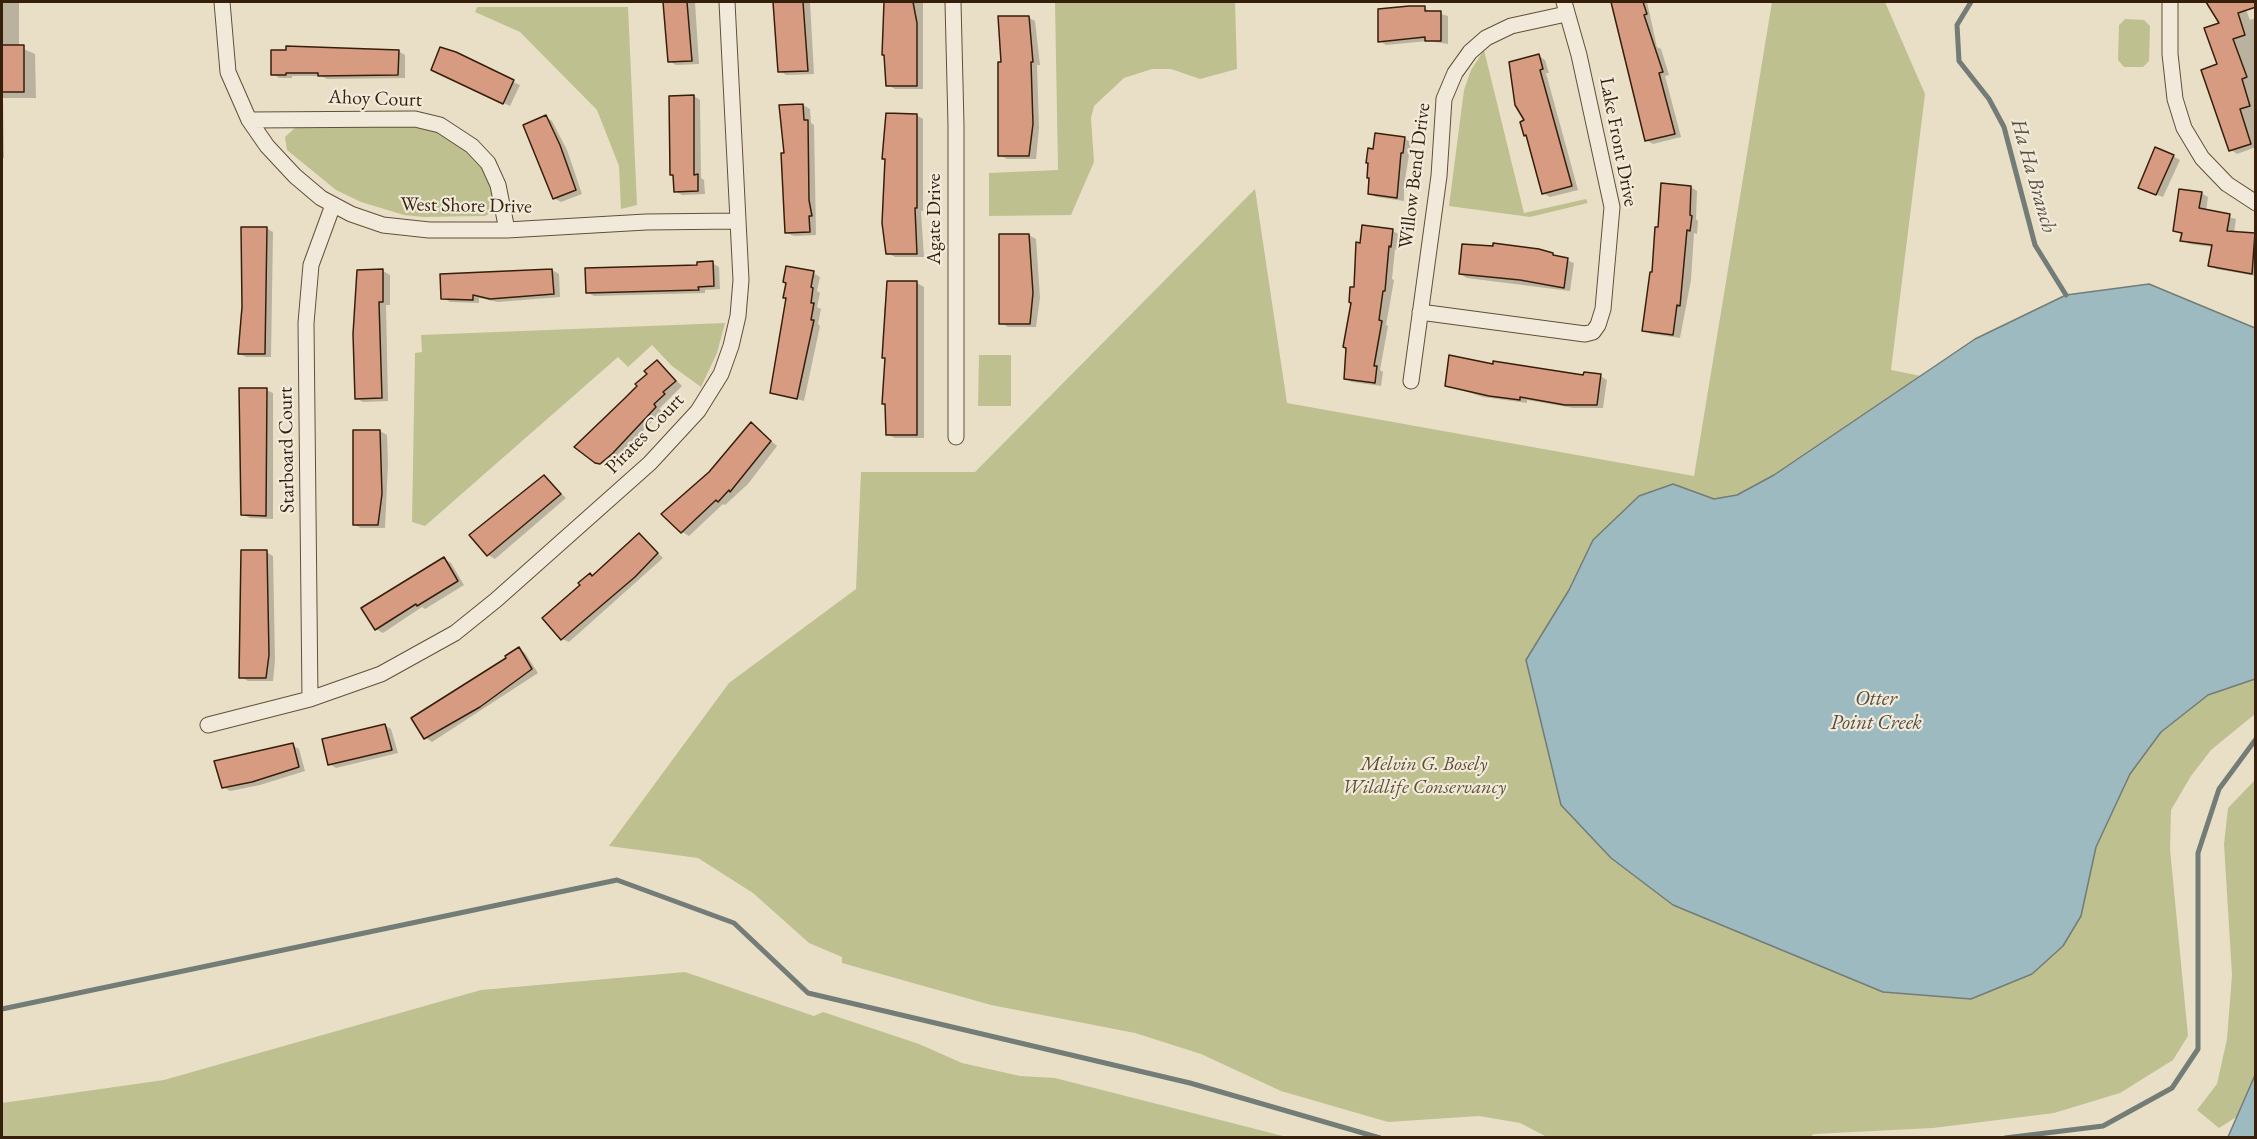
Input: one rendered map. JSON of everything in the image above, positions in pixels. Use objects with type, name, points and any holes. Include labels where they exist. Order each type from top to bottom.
[{"type":"street","name":"West Shore Drive","points":[[222,2],[228,72],[249,120],[267,146],[295,177],[333,205],[383,225],[405,229],[507,231],[646,222],[738,221]]},
{"type":"street","name":"Pirates Court","points":[[208,725],[310,699],[381,674],[455,633],[496,600],[674,439],[707,398],[721,374],[731,346],[738,316],[741,280],[727,2]]},
{"type":"street","name":"Agate Drive","points":[[952,2],[956,125],[956,437]]},
{"type":"street","points":[[2170,2],[2170,54],[2175,99],[2184,128],[2202,158],[2227,184],[2256,203]]},
{"type":"street","name":"Willow Bend Drive","points":[[1411,381],[1439,176],[1444,99],[1455,73],[1470,52],[1486,38],[1511,26],[1565,8]]},
{"type":"street","name":"Lake Front Drive","points":[[1420,312],[1585,334],[1593,332],[1598,325],[1603,309],[1612,207],[1580,55],[1565,8]]},
{"type":"street","name":"Ahoy Court","points":[[249,120],[415,119],[440,125],[472,146],[488,164],[498,185],[507,231]]},
{"type":"street","name":"Starboard Court","points":[[310,699],[306,323],[311,265],[333,205]]},
{"type":"green space","points":[[1055,2],[1235,2],[1237,69],[1200,79],[1171,69],[1152,69],[1124,78],[1094,106],[1091,118],[1094,162],[1071,215],[989,216],[989,173],[1058,170]]},
{"type":"green space","name":"Melvin G. Bosely Wildlife Conservancy","points":[[1772,2],[1885,2],[1925,94],[1891,370],[2255,443],[2255,714],[2211,750],[2191,776],[2171,810],[2170,849],[2188,1036],[2173,1060],[2120,1093],[2054,1113],[1933,1128],[1814,1134],[1808,1138],[1549,1138],[1520,1123],[1479,1116],[1388,1122],[1281,1091],[1201,1054],[1135,1033],[991,1005],[842,963],[842,957],[809,943],[753,893],[698,858],[609,846],[729,683],[856,589],[861,472],[975,472],[1255,189],[1287,403],[1694,476]]},
{"type":"green space","points":[[477,7],[628,7],[637,205],[621,209],[619,166],[597,110],[520,32],[475,12]]},
{"type":"green space","points":[[2125,19],[2144,20],[2150,26],[2149,61],[2143,67],[2124,67],[2118,60],[2119,25]]},
{"type":"green space","points":[[1484,50],[1524,213],[1586,199],[1588,203],[1530,217],[1449,206],[1464,90],[1471,70]]},
{"type":"green space","points":[[297,126],[414,126],[442,133],[456,141],[479,162],[488,177],[495,204],[491,213],[485,216],[424,217],[404,215],[361,202],[336,190],[287,150],[285,137]]},
{"type":"green space","points":[[725,323],[717,353],[701,387],[672,366],[652,345],[628,367],[618,357],[425,526],[412,522],[415,353],[422,352],[421,335]]},
{"type":"green space","points":[[979,355],[1011,355],[1011,406],[978,406]]},
{"type":"green space","points":[[2255,780],[2255,1090],[2241,1114],[2219,1128],[2197,1110],[2217,1084],[2227,1039],[2232,975],[2224,844],[2228,808]]},
{"type":"green space","points":[[685,972],[814,1016],[823,1012],[919,1044],[962,1063],[1020,1076],[1055,1078],[1287,1137],[2,1137],[2,1103],[164,1080],[481,990]]},
{"type":"water","name":"Otter Point Creek","points":[[2149,284],[2255,328],[2255,679],[2208,695],[2161,732],[2130,774],[2096,847],[2081,916],[2063,946],[2032,974],[1971,999],[1883,992],[1673,905],[1611,858],[1561,805],[1526,660],[1569,590],[1593,540],[1639,496],[1673,484],[1714,499],[1737,495],[1774,475],[1975,339],[2066,295]]},
{"type":"water","points":[[2255,1075],[2255,1137],[2228,1137]]},
{"type":"building","points":[[663,2],[687,2],[692,61],[668,62]]},
{"type":"building","points":[[773,2],[803,2],[808,71],[778,72]]},
{"type":"building","points":[[884,2],[913,2],[917,23],[917,86],[886,86],[884,55],[882,55]]},
{"type":"building","points":[[1611,2],[1643,2],[1647,14],[1644,15],[1663,72],[1659,73],[1675,134],[1645,141]]},
{"type":"building","points":[[2206,2],[2256,2],[2256,7],[2238,13],[2245,35],[2233,39],[2247,77],[2242,79],[2250,106],[2240,109],[2251,144],[2229,151],[2201,70],[2217,64],[2204,28],[2219,23]]},
{"type":"building","points":[[1425,6],[1425,11],[1441,11],[1441,41],[1425,41],[1425,37],[1378,42],[1378,9]]},
{"type":"building","points":[[998,16],[1029,16],[1033,62],[1031,62],[1033,124],[1029,156],[998,156],[998,62],[1001,62]]},
{"type":"building","points":[[2,45],[24,45],[24,92],[2,92]]},
{"type":"building","points":[[286,46],[399,50],[398,75],[318,76],[318,73],[286,73],[286,75],[271,75],[271,50],[286,50]]},
{"type":"building","points":[[440,47],[456,52],[514,80],[503,104],[431,70]]},
{"type":"building","points":[[1539,54],[1543,69],[1540,70],[1572,186],[1542,194],[1526,135],[1524,136],[1520,122],[1524,120],[1515,105],[1509,62]]},
{"type":"building","points":[[694,95],[694,175],[698,174],[698,191],[674,192],[673,175],[670,175],[669,96]]},
{"type":"building","points":[[803,104],[804,120],[808,120],[809,200],[812,216],[809,216],[810,232],[785,233],[781,153],[784,153],[779,105]]},
{"type":"building","points":[[886,113],[917,114],[917,208],[915,208],[917,254],[886,254],[882,223],[885,159],[882,159]]},
{"type":"building","points":[[546,115],[560,145],[576,190],[553,199],[523,125]]},
{"type":"building","points":[[1375,133],[1405,137],[1403,153],[1401,153],[1397,198],[1368,194],[1369,178],[1367,178],[1368,163],[1366,163],[1368,148],[1373,149]]},
{"type":"building","points":[[2155,147],[2174,155],[2156,195],[2138,188]]},
{"type":"building","points":[[1661,183],[1691,186],[1690,215],[1692,216],[1690,231],[1687,230],[1680,306],[1677,305],[1673,335],[1642,331],[1650,272],[1652,272],[1655,227],[1658,227]]},
{"type":"building","points":[[2179,189],[2202,192],[2199,208],[2230,214],[2227,231],[2255,233],[2252,274],[2208,266],[2212,245],[2180,241],[2182,233],[2173,231]]},
{"type":"building","points":[[1362,225],[1393,229],[1379,320],[1382,321],[1374,366],[1377,366],[1375,383],[1344,379],[1346,348],[1343,347],[1351,303],[1349,302],[1350,287],[1354,287],[1356,242],[1360,243]]},
{"type":"building","points":[[241,227],[267,227],[265,354],[238,354],[242,307]]},
{"type":"building","points":[[999,234],[1029,234],[1033,293],[1030,324],[999,324]]},
{"type":"building","points":[[1493,243],[1539,249],[1568,258],[1564,288],[1520,280],[1459,274],[1462,244],[1493,246]]},
{"type":"building","points":[[713,261],[714,286],[698,287],[699,290],[586,293],[585,268],[697,265],[697,262]]},
{"type":"building","points":[[786,266],[814,271],[811,287],[813,288],[811,303],[814,303],[811,320],[814,320],[797,399],[770,393],[786,298],[783,298],[786,283],[783,282]]},
{"type":"building","points":[[383,269],[383,302],[379,302],[382,398],[355,399],[353,334],[357,270]]},
{"type":"building","points":[[552,269],[554,294],[490,299],[473,295],[473,300],[441,299],[440,274]]},
{"type":"building","points":[[887,281],[917,281],[917,435],[886,435],[885,404],[882,404],[885,358],[882,358]]},
{"type":"building","points":[[1449,355],[1493,364],[1493,361],[1583,375],[1584,372],[1601,374],[1597,405],[1565,405],[1520,397],[1520,400],[1445,386]]},
{"type":"building","points":[[657,360],[676,381],[663,392],[665,394],[654,404],[656,407],[613,453],[600,464],[595,463],[574,447],[637,386],[635,384],[647,374],[644,371]]},
{"type":"building","points":[[239,388],[267,388],[266,516],[241,515]]},
{"type":"building","points":[[751,422],[771,441],[730,492],[729,490],[718,502],[716,500],[681,533],[661,514],[709,472]]},
{"type":"building","points":[[353,430],[380,430],[382,494],[378,525],[353,525]]},
{"type":"building","points":[[544,475],[561,494],[487,556],[469,535]]},
{"type":"building","points":[[639,533],[658,553],[635,577],[561,640],[542,618],[580,585],[578,583],[590,573],[592,576]]},
{"type":"building","points":[[241,550],[267,550],[269,655],[266,678],[239,678]]},
{"type":"building","points":[[444,557],[458,581],[375,630],[361,608]]},
{"type":"building","points":[[519,647],[532,669],[480,707],[424,739],[411,718],[506,658],[505,656]]},
{"type":"building","points":[[385,724],[392,750],[328,765],[322,739]]},
{"type":"building","points":[[293,743],[299,767],[252,782],[222,788],[214,761]]},
{"type":"waterway","name":"Ha Ha Branch","points":[[1971,2],[1957,25],[1959,61],[1989,99],[2004,127],[2035,245],[2066,295]]},
{"type":"waterway","points":[[2005,1138],[2103,1126],[2172,1088],[2198,1049],[2198,853],[2219,789],[2256,739]]},
{"type":"waterway","points":[[2,1009],[617,880],[734,923],[808,993],[1190,1083],[1380,1138]]}]
